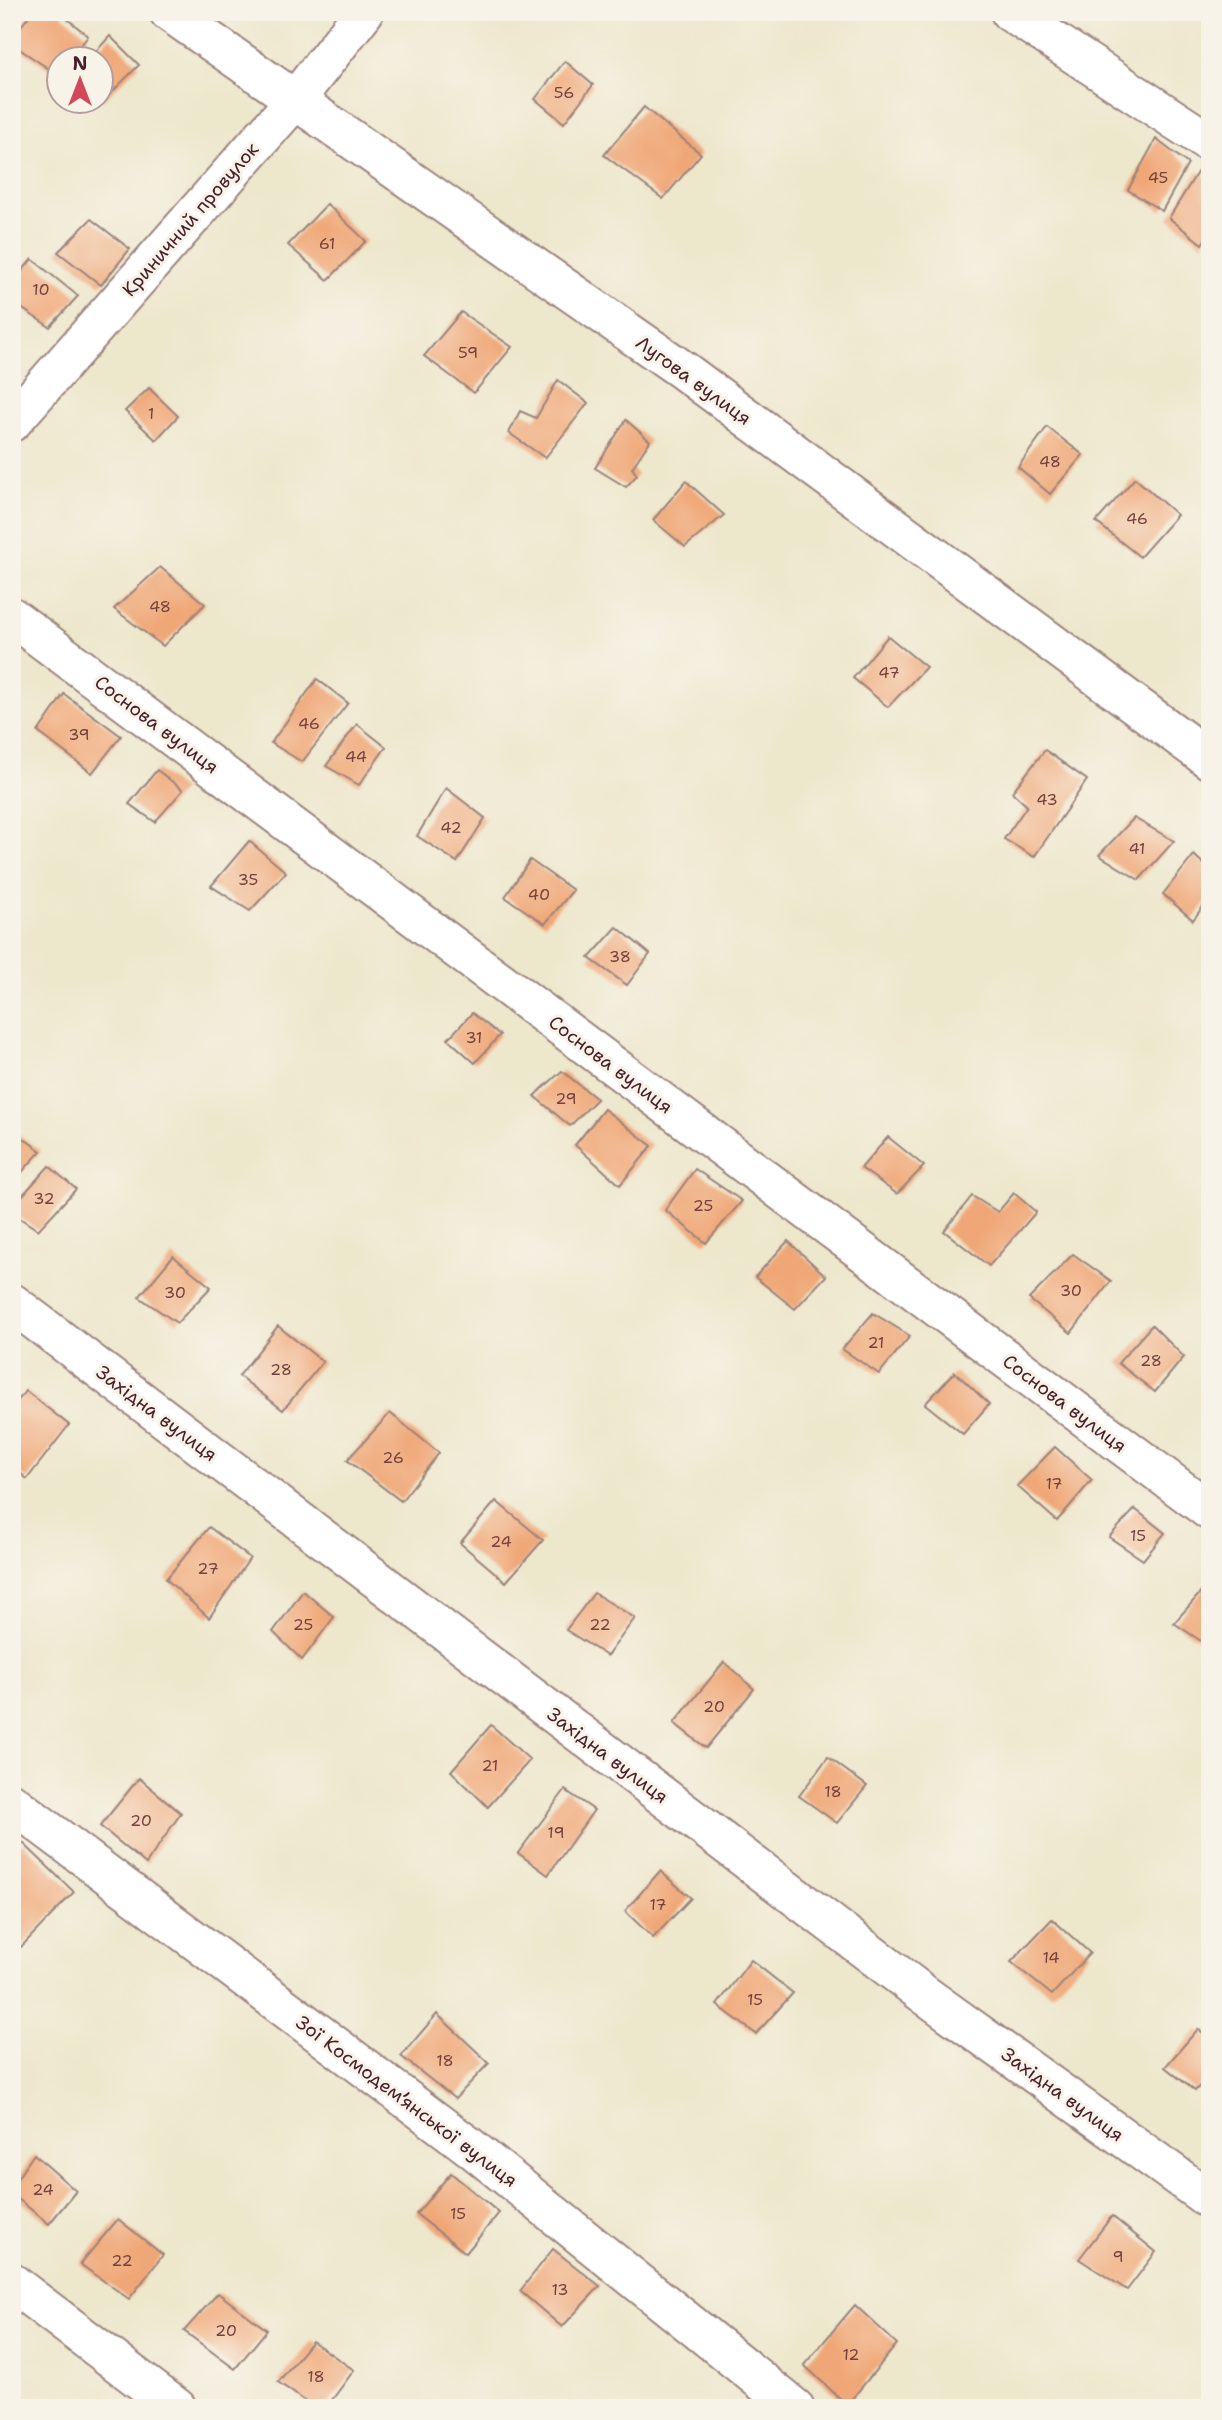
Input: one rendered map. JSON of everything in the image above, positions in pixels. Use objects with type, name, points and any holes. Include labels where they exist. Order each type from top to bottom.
[{"type":"street","name":"Лугова вулиця","points":[[169,12],[684,371],[1210,760]]},
{"type":"street","name":"Криничний провулок","points":[[12,422],[295,100],[364,12]]},
{"type":"street","points":[[1010,12],[1210,143]]},
{"type":"street","name":"Соснова вулиця","points":[[12,617],[1210,1511]]},
{"type":"street","name":"Західна вулиця","points":[[12,1303],[925,1996],[1210,2200]]},
{"type":"street","name":"Зої Космодем’янської вулиця","points":[[12,1803],[470,2147],[795,2408]]},
{"type":"street","points":[[12,2283],[177,2408]]},
{"type":"building","points":[[32,12],[59,12],[88,36],[80,46],[46,46],[46,67],[12,44],[12,38]]},
{"type":"building","points":[[110,36],[139,65],[116,88],[116,46],[101,46]]},
{"type":"building","points":[[565,61],[593,85],[564,123],[535,99]]},
{"type":"building","points":[[644,107],[701,154],[663,199],[604,155]]},
{"type":"building","points":[[1156,139],[1188,164],[1162,211],[1128,190]]},
{"type":"building","points":[[1198,171],[1210,181],[1210,232],[1202,244],[1169,218]]},
{"type":"building","points":[[327,204],[366,241],[328,280],[288,245]]},
{"type":"building","points":[[91,219],[130,249],[101,285],[58,252]]},
{"type":"building","points":[[32,259],[78,296],[50,327],[12,302],[12,283]]},
{"type":"building","points":[[461,312],[512,347],[474,393],[424,356]]},
{"type":"building","points":[[558,380],[588,403],[545,458],[509,433],[520,411],[536,418]]},
{"type":"building","points":[[149,388],[178,416],[156,440],[125,411]]},
{"type":"building","points":[[626,420],[650,441],[632,468],[637,475],[626,487],[595,468]]},
{"type":"building","points":[[1047,427],[1083,455],[1050,494],[1018,467]]},
{"type":"building","points":[[1135,478],[1177,515],[1140,557],[1096,522]]},
{"type":"building","points":[[686,481],[724,515],[685,547],[653,520]]},
{"type":"building","points":[[160,567],[205,604],[163,646],[114,609]]},
{"type":"building","points":[[888,636],[926,667],[888,707],[853,678]]},
{"type":"building","points":[[317,679],[348,703],[302,762],[271,743]]},
{"type":"building","points":[[64,694],[121,736],[92,773],[38,732]]},
{"type":"building","points":[[357,724],[386,747],[359,785],[326,766]]},
{"type":"building","points":[[1045,750],[1087,780],[1034,857],[1004,839],[1027,806],[1012,792]]},
{"type":"building","points":[[157,770],[183,790],[155,822],[129,804]]},
{"type":"building","points":[[446,788],[485,818],[457,862],[417,836]]},
{"type":"building","points":[[1134,818],[1174,841],[1139,880],[1099,855]]},
{"type":"building","points":[[249,841],[286,872],[250,911],[211,886]]},
{"type":"building","points":[[1194,855],[1210,870],[1210,897],[1193,920],[1163,894]]},
{"type":"building","points":[[530,860],[573,890],[545,924],[505,897]]},
{"type":"building","points":[[617,927],[650,954],[627,985],[589,958]]},
{"type":"building","points":[[472,1013],[500,1035],[475,1063],[448,1039]]},
{"type":"building","points":[[562,1071],[597,1099],[570,1126],[534,1096]]},
{"type":"building","points":[[604,1109],[652,1146],[620,1185],[575,1145]]},
{"type":"building","points":[[12,1130],[41,1151],[12,1183]]},
{"type":"building","points":[[888,1137],[924,1166],[897,1194],[861,1168]]},
{"type":"building","points":[[49,1166],[76,1189],[38,1230],[12,1213],[12,1207]]},
{"type":"building","points":[[695,1169],[742,1201],[706,1243],[665,1210]]},
{"type":"building","points":[[1014,1193],[1036,1212],[989,1266],[944,1231],[972,1196],[998,1212]]},
{"type":"building","points":[[788,1241],[826,1276],[795,1309],[755,1277]]},
{"type":"building","points":[[1073,1254],[1111,1281],[1071,1333],[1029,1299]]},
{"type":"building","points":[[173,1256],[211,1287],[177,1323],[139,1297]]},
{"type":"building","points":[[873,1313],[910,1336],[879,1374],[842,1349]]},
{"type":"building","points":[[1152,1325],[1184,1357],[1155,1392],[1118,1363]]},
{"type":"building","points":[[278,1326],[323,1362],[283,1410],[239,1376]]},
{"type":"building","points":[[955,1372],[989,1404],[963,1434],[925,1404]]},
{"type":"building","points":[[26,1391],[69,1425],[27,1479],[12,1466],[12,1407]]},
{"type":"building","points":[[390,1413],[439,1453],[401,1501],[347,1460]]},
{"type":"building","points":[[1055,1447],[1092,1480],[1057,1521],[1017,1486]]},
{"type":"building","points":[[496,1501],[543,1540],[506,1582],[460,1543]]},
{"type":"building","points":[[1135,1509],[1165,1533],[1143,1560],[1109,1537]]},
{"type":"building","points":[[209,1527],[250,1558],[209,1618],[166,1579]]},
{"type":"building","points":[[1210,1582],[1210,1647],[1174,1623]]},
{"type":"building","points":[[303,1591],[334,1617],[302,1660],[273,1632]]},
{"type":"building","points":[[594,1593],[635,1618],[607,1656],[566,1630]]},
{"type":"building","points":[[724,1662],[754,1689],[706,1748],[674,1723]]},
{"type":"building","points":[[491,1725],[530,1760],[488,1807],[451,1771]]},
{"type":"building","points":[[828,1757],[867,1786],[837,1823],[799,1796]]},
{"type":"building","points":[[139,1778],[181,1813],[146,1864],[100,1826]]},
{"type":"building","points":[[565,1790],[594,1810],[548,1875],[518,1853]]},
{"type":"building","points":[[22,1842],[74,1892],[21,1947],[12,1940],[12,1853]]},
{"type":"building","points":[[660,1871],[691,1898],[653,1938],[625,1911]]},
{"type":"building","points":[[1052,1919],[1090,1953],[1052,1995],[1011,1962]]},
{"type":"building","points":[[751,1960],[793,1993],[756,2034],[717,2005]]},
{"type":"building","points":[[437,2014],[489,2063],[455,2099],[401,2056]]},
{"type":"building","points":[[1198,2029],[1210,2039],[1210,2074],[1195,2091],[1165,2067]]},
{"type":"building","points":[[34,2154],[76,2191],[49,2224],[12,2194],[12,2186]]},
{"type":"building","points":[[451,2173],[499,2213],[466,2253],[416,2214]]},
{"type":"building","points":[[1112,2216],[1156,2252],[1127,2290],[1079,2259]]},
{"type":"building","points":[[118,2219],[163,2255],[129,2299],[80,2264]]},
{"type":"building","points":[[553,2249],[600,2286],[562,2327],[520,2291]]},
{"type":"building","points":[[218,2293],[267,2330],[235,2369],[184,2331]]},
{"type":"building","points":[[855,2305],[897,2344],[847,2405],[804,2365]]},
{"type":"building","points":[[312,2341],[354,2370],[326,2408],[315,2408],[278,2382]]}]
